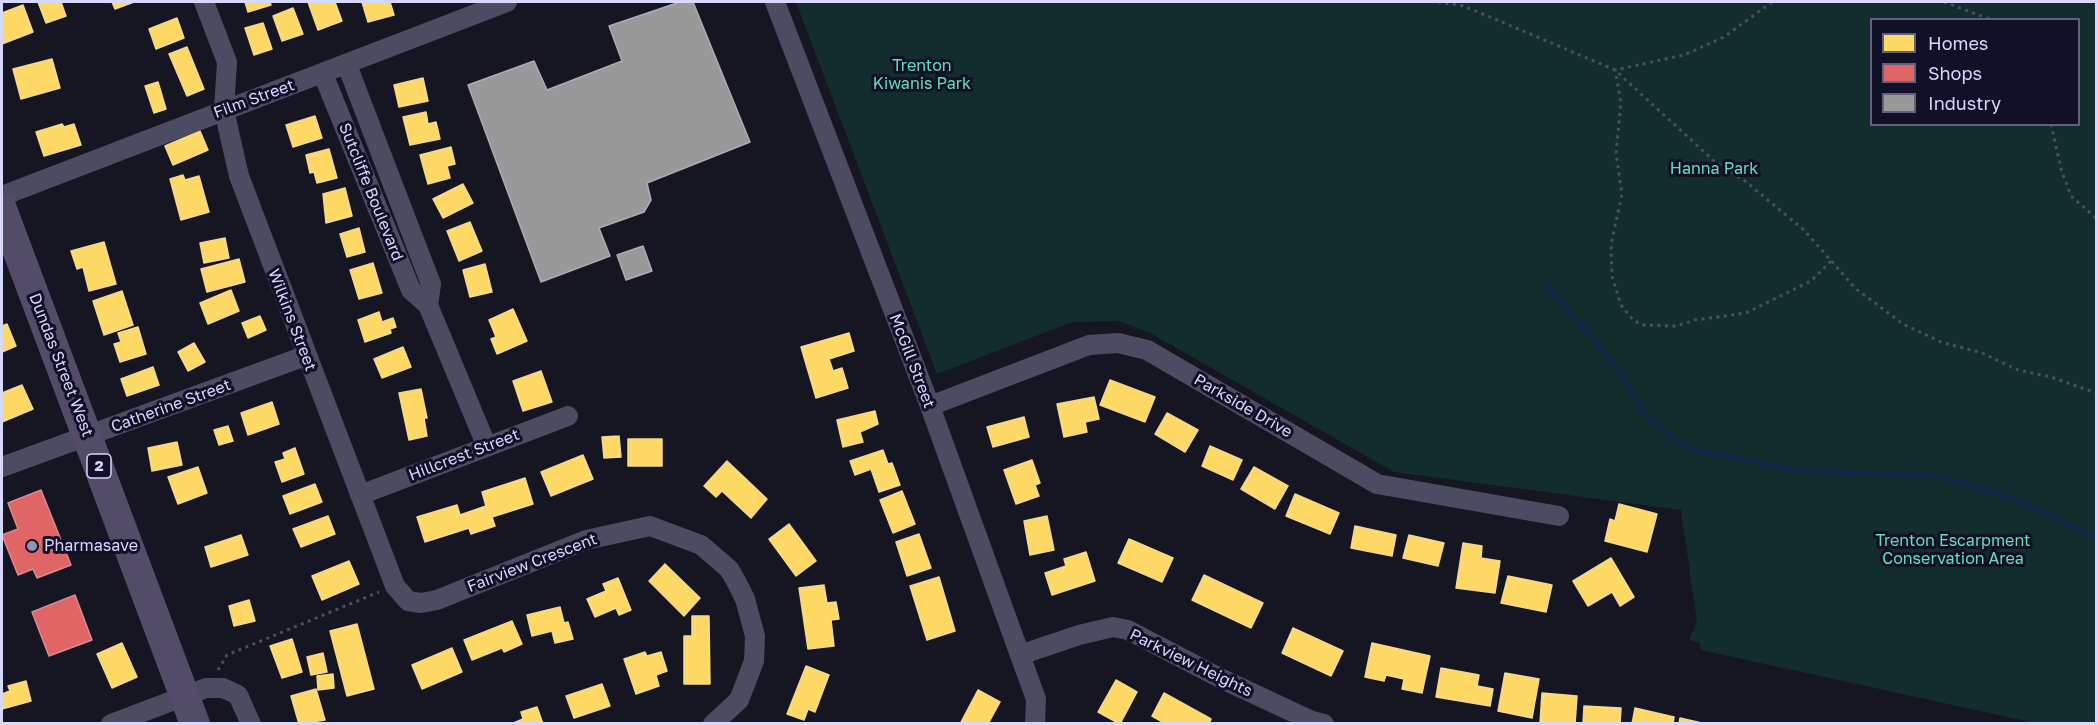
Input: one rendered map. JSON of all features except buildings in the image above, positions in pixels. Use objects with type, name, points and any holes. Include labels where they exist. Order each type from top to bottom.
[{"type":"main road","name":"Dundas Street West","points":[[2,209],[88,436],[196,703]]},
{"type":"street","name":"Wilkins Street","points":[[204,2],[227,62],[224,110],[239,176],[305,356],[395,586]]},
{"type":"street","name":"McGill Street","points":[[774,2],[930,406],[1036,699],[1035,723]]},
{"type":"street","name":"Film Street","points":[[2,196],[347,65],[496,3]]},
{"type":"street","name":"Sutcliffe Boulevard","points":[[347,65],[430,284],[428,305]]},
{"type":"street","name":"Sutcliffe Boulevard","points":[[323,74],[411,290],[428,305],[487,447]]},
{"type":"street","name":"Parkside Drive","points":[[930,406],[1089,345],[1118,343],[1147,350],[1377,484],[1558,516]]},
{"type":"street","name":"Catherine Street","points":[[2,467],[305,356]]},
{"type":"street","name":"Hillcrest Street","points":[[360,495],[568,416]]},
{"type":"street","name":"Fairview Crescent","points":[[395,586],[408,601],[421,603],[437,600],[585,540],[650,526],[702,544],[729,569],[745,599],[755,636],[754,661],[739,700],[713,723]]},
{"type":"street","name":"Parkview Heights","points":[[1020,655],[1079,634],[1113,627],[1128,630],[1220,678],[1316,723]]},
{"type":"street","points":[[111,723],[196,703],[223,688],[238,695],[251,723]]},
{"type":"path","points":[[1438,2],[1484,15],[1615,70],[1714,161],[1745,181],[1804,230],[1856,289],[1903,324],[1941,342],[1982,354],[2018,370],[2051,377],[2097,393]]},
{"type":"path","points":[[1615,70],[1684,55],[1724,37],[1772,2]]},
{"type":"path","points":[[1944,2],[1987,18]]},
{"type":"path","points":[[1615,70],[1621,102],[1616,153],[1623,194],[1611,245],[1612,276],[1622,305],[1634,321],[1644,325],[1675,326],[1695,320],[1746,313],[1811,281],[1831,261]]},
{"type":"path","points":[[2051,126],[2061,169],[2071,196],[2097,218]]},
{"type":"path","points":[[196,703],[227,655],[395,586]]},
{"type":"green space","name":"Hanna Park","points":[[796,2],[2096,2],[2096,723],[2035,723],[1701,650],[1699,642],[1689,640],[1697,622],[1681,510],[1394,472],[1150,333],[1119,321],[1072,322],[937,374]]},
{"type":"waterway","points":[[1547,286],[1611,360],[1650,421],[1690,449],[1802,471],[1939,476],[2022,502],[2096,538]]},
{"type":"place","name":"Pharmasave","points":[[32,546]]},
{"type":"park label","name":"Trenton Kiwanis Park","points":[[922,75]]},
{"type":"park label","name":"Trenton Escarpment Conservation Area","points":[[1953,550]]}]
